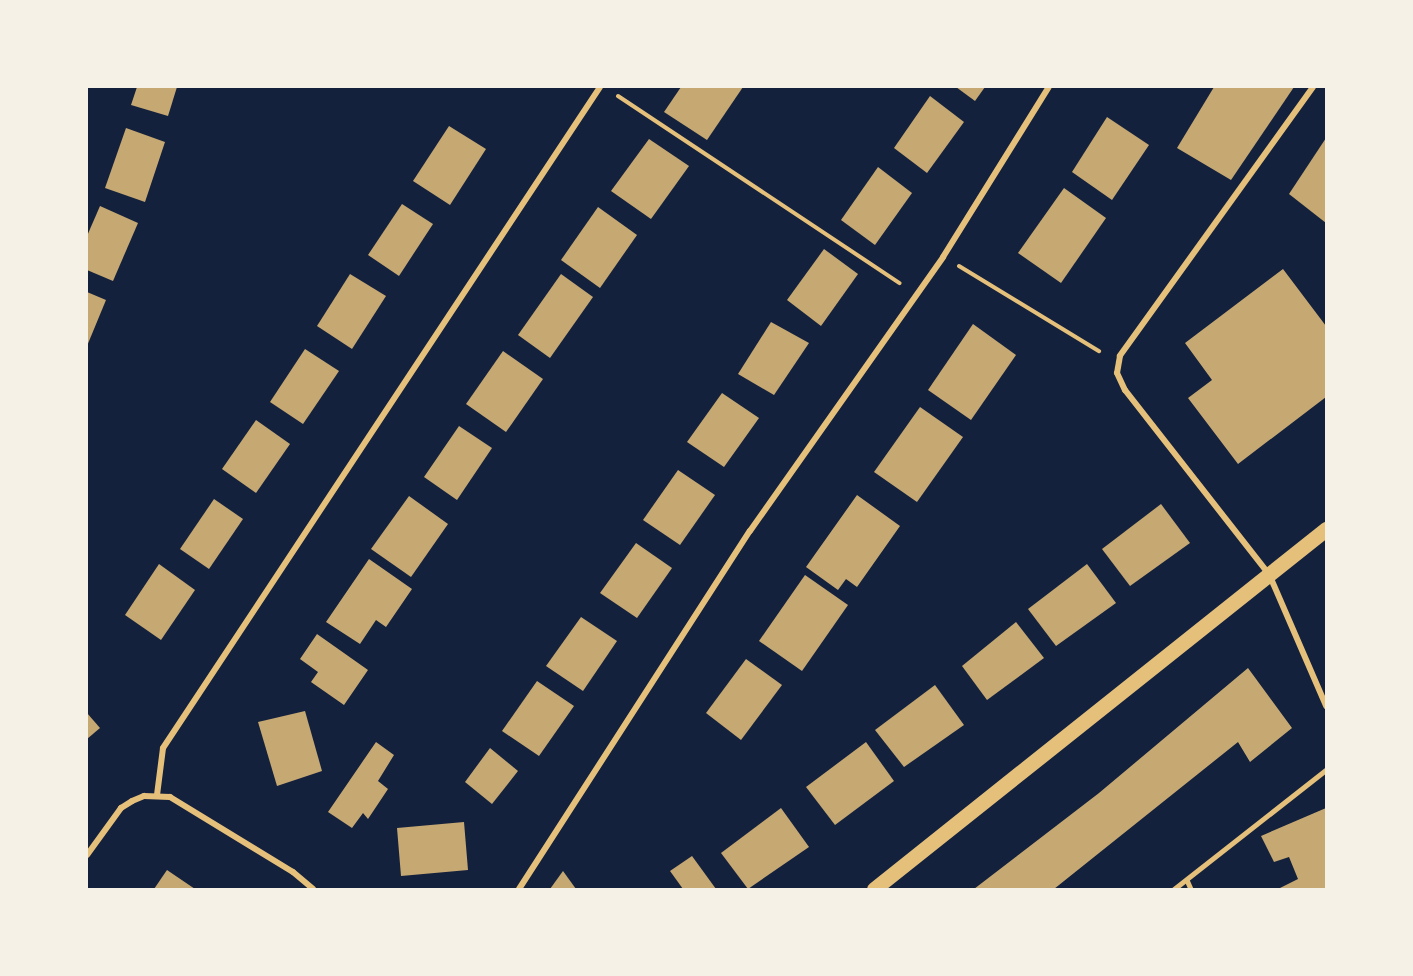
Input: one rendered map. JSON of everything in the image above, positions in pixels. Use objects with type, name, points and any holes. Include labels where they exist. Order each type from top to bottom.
[{"type":"main road","points":[[874,889],[1326,529]]},
{"type":"street","points":[[157,795],[163,748],[600,87]]},
{"type":"street","points":[[519,889],[750,531],[944,256],[1049,87]]},
{"type":"street","points":[[1313,87],[1120,356],[1117,374],[1125,390],[1269,574],[1326,706]]},
{"type":"street","points":[[87,855],[121,808],[144,796],[157,795],[193,808],[313,889]]},
{"type":"lane","points":[[1174,889],[1326,770]]},
{"type":"lane","points":[[1187,880],[1191,889]]},
{"type":"path","points":[[613,93],[917,295]]},
{"type":"path","points":[[944,256],[1104,354],[1120,356]]},
{"type":"building","points":[[137,87],[177,87],[168,116],[131,105]]},
{"type":"building","points":[[681,87],[743,87],[707,140],[664,112]]},
{"type":"building","points":[[956,87],[985,87],[975,101]]},
{"type":"building","points":[[1214,87],[1294,87],[1231,180],[1177,148]]},
{"type":"building","points":[[930,96],[964,122],[927,173],[894,148]]},
{"type":"building","points":[[1107,117],[1149,145],[1112,200],[1072,172]]},
{"type":"building","points":[[449,126],[486,149],[450,205],[413,181]]},
{"type":"building","points":[[126,128],[165,142],[145,202],[105,188]]},
{"type":"building","points":[[1326,138],[1326,223],[1289,194]]},
{"type":"building","points":[[649,139],[689,166],[651,219],[611,191]]},
{"type":"building","points":[[878,167],[912,193],[875,245],[841,220]]},
{"type":"building","points":[[1064,188],[1106,218],[1061,283],[1018,253]]},
{"type":"building","points":[[402,204],[433,224],[399,276],[368,255]]},
{"type":"building","points":[[100,206],[138,223],[113,281],[87,270],[87,236]]},
{"type":"building","points":[[598,207],[637,235],[600,288],[561,260]]},
{"type":"building","points":[[824,249],[858,274],[821,326],[787,300]]},
{"type":"building","points":[[1283,269],[1326,326],[1326,397],[1238,464],[1188,398],[1212,380],[1185,343]]},
{"type":"building","points":[[350,274],[386,296],[352,349],[317,326]]},
{"type":"building","points":[[561,274],[593,297],[550,358],[518,335]]},
{"type":"building","points":[[87,292],[106,300],[87,346]]},
{"type":"building","points":[[771,322],[809,343],[774,395],[738,374]]},
{"type":"building","points":[[973,324],[1016,355],[971,420],[928,390]]},
{"type":"building","points":[[305,349],[339,371],[303,424],[270,402]]},
{"type":"building","points":[[503,351],[543,379],[506,432],[466,404]]},
{"type":"building","points":[[722,393],[759,418],[724,467],[687,442]]},
{"type":"building","points":[[920,407],[963,437],[917,502],[874,472]]},
{"type":"building","points":[[256,420],[290,444],[256,493],[222,469]]},
{"type":"building","points":[[459,426],[492,448],[457,500],[424,477]]},
{"type":"building","points":[[678,470],[715,495],[680,545],[643,520]]},
{"type":"building","points":[[857,495],[900,526],[857,587],[846,579],[838,590],[806,567]]},
{"type":"building","points":[[409,496],[448,524],[411,577],[371,549]]},
{"type":"building","points":[[214,499],[243,519],[209,569],[180,549]]},
{"type":"building","points":[[1161,504],[1190,543],[1130,586],[1102,549]]},
{"type":"building","points":[[636,543],[672,568],[637,618],[600,593]]},
{"type":"building","points":[[369,559],[412,589],[386,627],[376,620],[360,644],[326,622]]},
{"type":"building","points":[[159,564],[195,590],[161,640],[125,615]]},
{"type":"building","points":[[1087,564],[1116,603],[1056,646],[1028,609]]},
{"type":"building","points":[[805,575],[848,605],[802,671],[759,641]]},
{"type":"building","points":[[581,617],[617,641],[583,691],[546,666]]},
{"type":"building","points":[[1016,622],[1044,658],[987,700],[962,666]]},
{"type":"building","points":[[317,634],[368,670],[344,705],[311,682],[318,672],[300,659]]},
{"type":"building","points":[[746,659],[782,685],[741,740],[706,713]]},
{"type":"building","points":[[1248,668],[1292,728],[1250,762],[1238,742],[1054,889],[974,889],[1099,793]]},
{"type":"building","points":[[537,681],[574,706],[539,756],[502,731]]},
{"type":"building","points":[[935,685],[964,725],[904,767],[875,730]]},
{"type":"building","points":[[305,711],[322,771],[277,786],[258,722]]},
{"type":"building","points":[[87,713],[100,728],[87,739]]},
{"type":"building","points":[[376,742],[394,755],[378,781],[388,789],[368,819],[363,813],[352,828],[328,812]]},
{"type":"building","points":[[866,742],[894,781],[835,825],[806,787]]},
{"type":"building","points":[[490,748],[518,771],[492,804],[465,782]]},
{"type":"building","points":[[781,808],[809,847],[748,889],[721,853]]},
{"type":"building","points":[[1326,808],[1326,889],[1278,889],[1298,879],[1289,857],[1274,862],[1261,836]]},
{"type":"building","points":[[464,822],[468,870],[401,876],[397,828]]},
{"type":"building","points":[[692,856],[716,889],[683,889],[670,871]]},
{"type":"building","points":[[167,870],[195,889],[154,889]]},
{"type":"building","points":[[563,871],[576,889],[550,889]]}]
